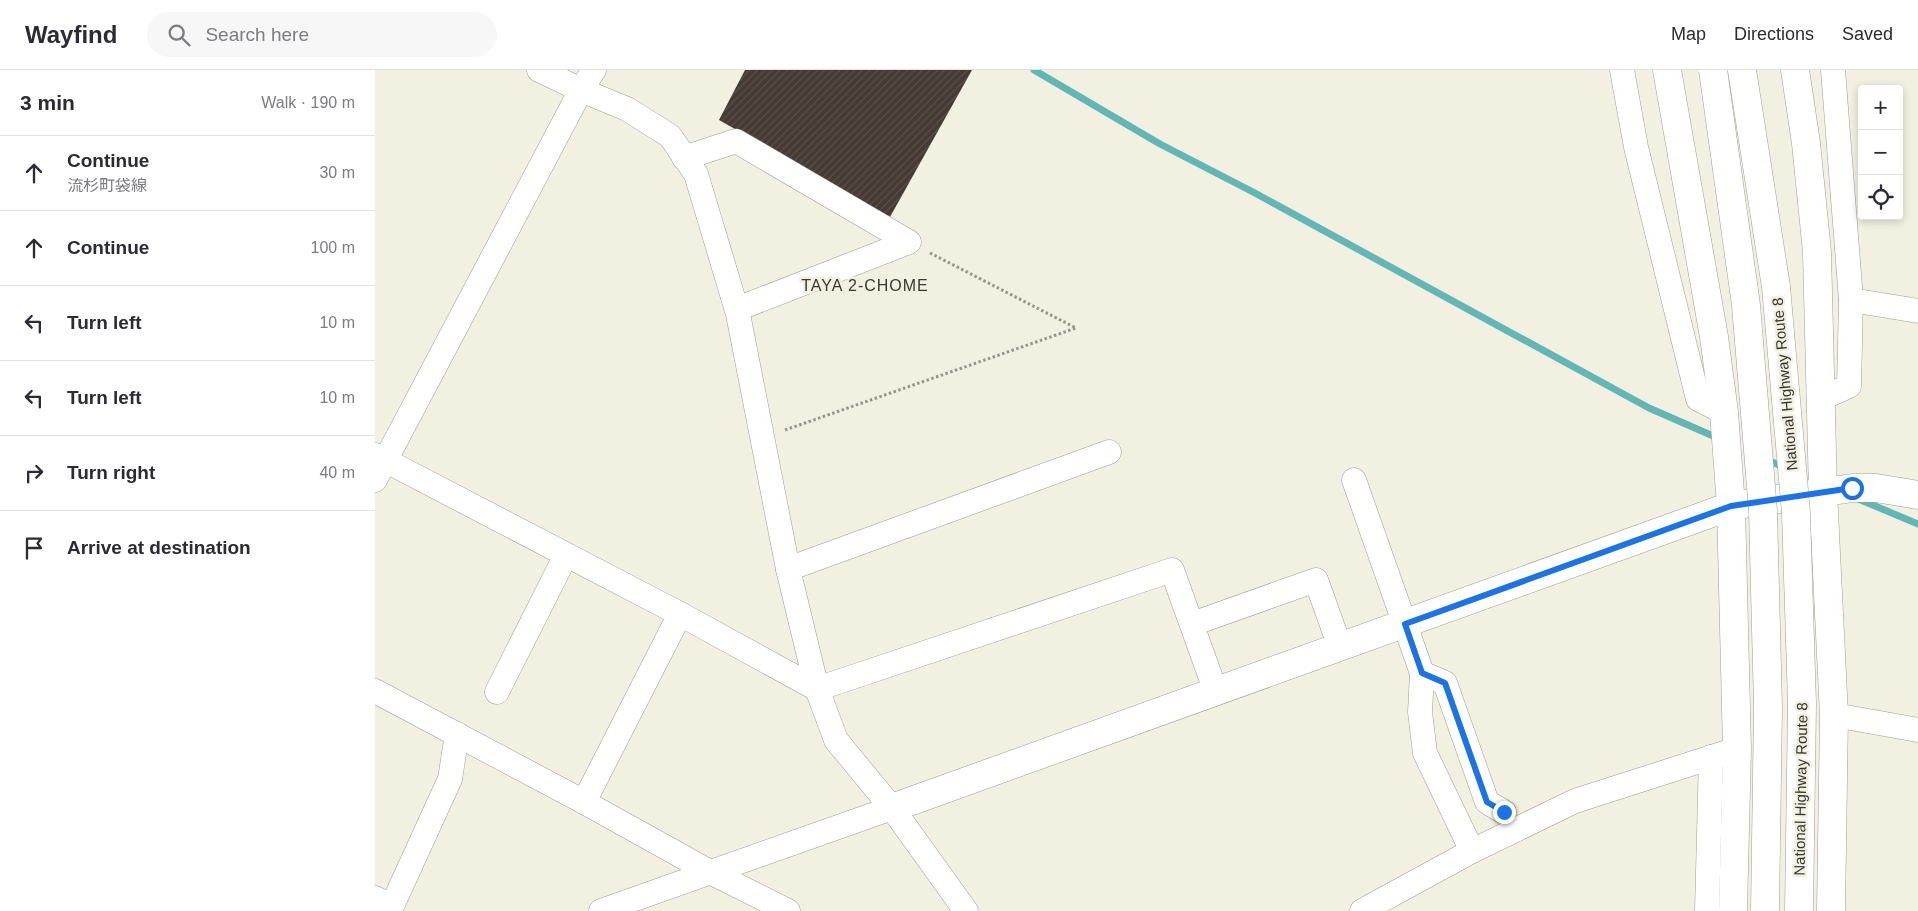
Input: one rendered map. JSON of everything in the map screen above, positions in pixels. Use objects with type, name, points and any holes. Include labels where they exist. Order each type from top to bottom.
[{"type":"main road","points":[[1667,70],[1714,337],[1724,412],[1731,506],[1724,753],[1733,911]]},
{"type":"main road","points":[[1713,70],[1746,305],[1763,511],[1768,707],[1765,911]]},
{"type":"main road","name":"National Highway Route 8","points":[[1742,70],[1776,287],[1796,513],[1802,704],[1799,911]]},
{"type":"main road","points":[[1795,70],[1806,143],[1817,252],[1823,492],[1833,715],[1831,911]]},
{"type":"main road","points":[[892,808],[1731,506],[1852,488],[1876,488],[1918,495]]},
{"type":"street","points":[[539,70],[627,109],[670,136],[696,174],[737,309],[788,569],[817,690],[836,740],[892,808],[966,911]]},
{"type":"street","points":[[594,70],[581,90],[378,465],[566,555],[680,614],[817,690],[1172,570],[1217,692]]},
{"type":"street","points":[[1622,70],[1636,148],[1698,399],[1724,412]]},
{"type":"street","points":[[1822,398],[1849,386],[1851,300],[1833,70]]},
{"type":"street","points":[[684,158],[736,141],[909,242]]},
{"type":"street","points":[[737,309],[909,242]]},
{"type":"street","points":[[1851,300],[1918,311]]},
{"type":"street","points":[[788,569],[1109,452]]},
{"type":"street","points":[[1354,480],[1422,673],[1420,712],[1425,754],[1472,851]]},
{"type":"street","points":[[497,692],[566,555]]},
{"type":"street","points":[[1192,624],[1316,580],[1340,647]]},
{"type":"street","points":[[584,802],[680,614]]},
{"type":"street","points":[[1422,673],[1445,683],[1487,802],[1504,812]]},
{"type":"street","points":[[375,691],[584,802],[710,872],[788,911]]},
{"type":"street","points":[[1833,715],[1918,730]]},
{"type":"street","points":[[375,898],[392,906],[450,779],[457,734]]},
{"type":"street","points":[[1362,911],[1472,851],[1575,801],[1724,753],[1707,911]]},
{"type":"street","points":[[601,911],[892,808]]},
{"type":"path","points":[[763,438],[1076,328],[909,242]]},
{"type":"building","points":[[745,70],[972,70],[890,217],[719,120]]},
{"type":"waterway","points":[[1034,70],[1160,144],[1253,192],[1649,408],[1720,439]]},
{"type":"waterway","points":[[1764,459],[1787,468]]},
{"type":"waterway","points":[[1856,498],[1918,524]]},
{"type":"district","name":"TAYA 2-CHOME","points":[[865,285]]},
{"type":"route","points":[[1504,812],[1487,802],[1445,683],[1422,673],[1405,624],[1731,506],[1852,488]]}]
